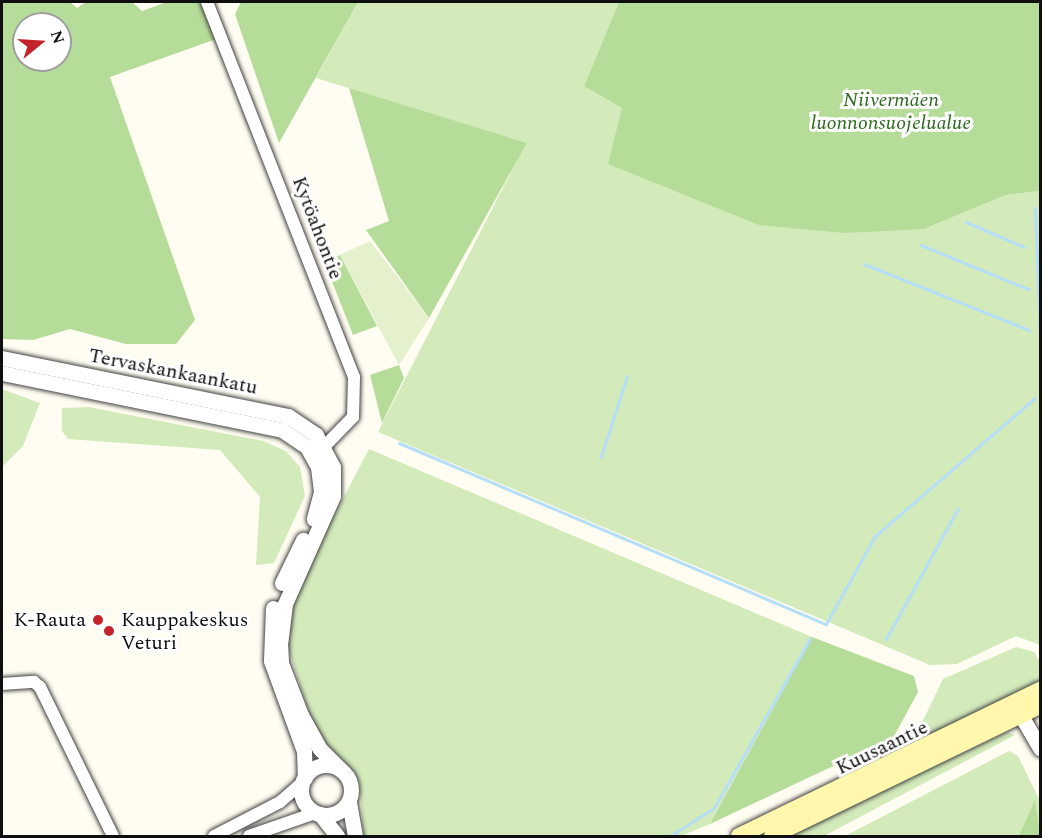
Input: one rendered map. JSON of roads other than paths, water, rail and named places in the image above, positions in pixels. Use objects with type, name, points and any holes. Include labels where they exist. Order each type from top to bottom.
[{"type":"main road","name":"Kuusaantie","points":[[772,837],[1018,710],[1041,690]]},
{"type":"main road","name":"Kuusaantie","points":[[739,837],[1018,710],[1041,706]]},
{"type":"street","name":"Kytöahontie","points":[[207,2],[354,377],[353,417],[319,452]]},
{"type":"street","name":"Tervaskankaankatu","points":[[2,358],[288,416],[319,452]]},
{"type":"street","name":"Tervaskankaankatu","points":[[2,373],[282,430],[319,452]]},
{"type":"street","points":[[319,452],[333,466],[333,496],[285,604],[280,642],[281,663],[301,715],[319,748],[350,781],[349,802],[355,837]]},
{"type":"street","points":[[319,452],[320,504],[278,593],[269,644],[276,681],[304,751],[305,802],[337,837]]},
{"type":"street","points":[[2,684],[34,682],[40,687],[113,837]]},
{"type":"street","points":[[1018,710],[1041,748]]},
{"type":"street","points":[[214,837],[280,802],[320,766],[341,770]]},
{"type":"street","points":[[249,837],[318,814],[336,813],[349,802]]},
{"type":"waterway","points":[[1035,208],[1040,339]]},
{"type":"waterway","points":[[966,222],[1024,247]]},
{"type":"waterway","points":[[921,245],[1028,289]]},
{"type":"waterway","points":[[864,264],[1029,330]]},
{"type":"waterway","points":[[601,457],[627,376]]},
{"type":"waterway","points":[[399,443],[826,624],[875,536],[1035,398]]},
{"type":"waterway","points":[[886,639],[958,508]]},
{"type":"waterway","points":[[670,836],[714,808],[810,638]]},
{"type":"place","name":"K-Rauta","points":[[98,620]]},
{"type":"place","name":"Kauppakeskus Veturi","points":[[109,631]]},
{"type":"park label","name":"Niivermäen luonnonsuojelualue","points":[[891,112]]}]
